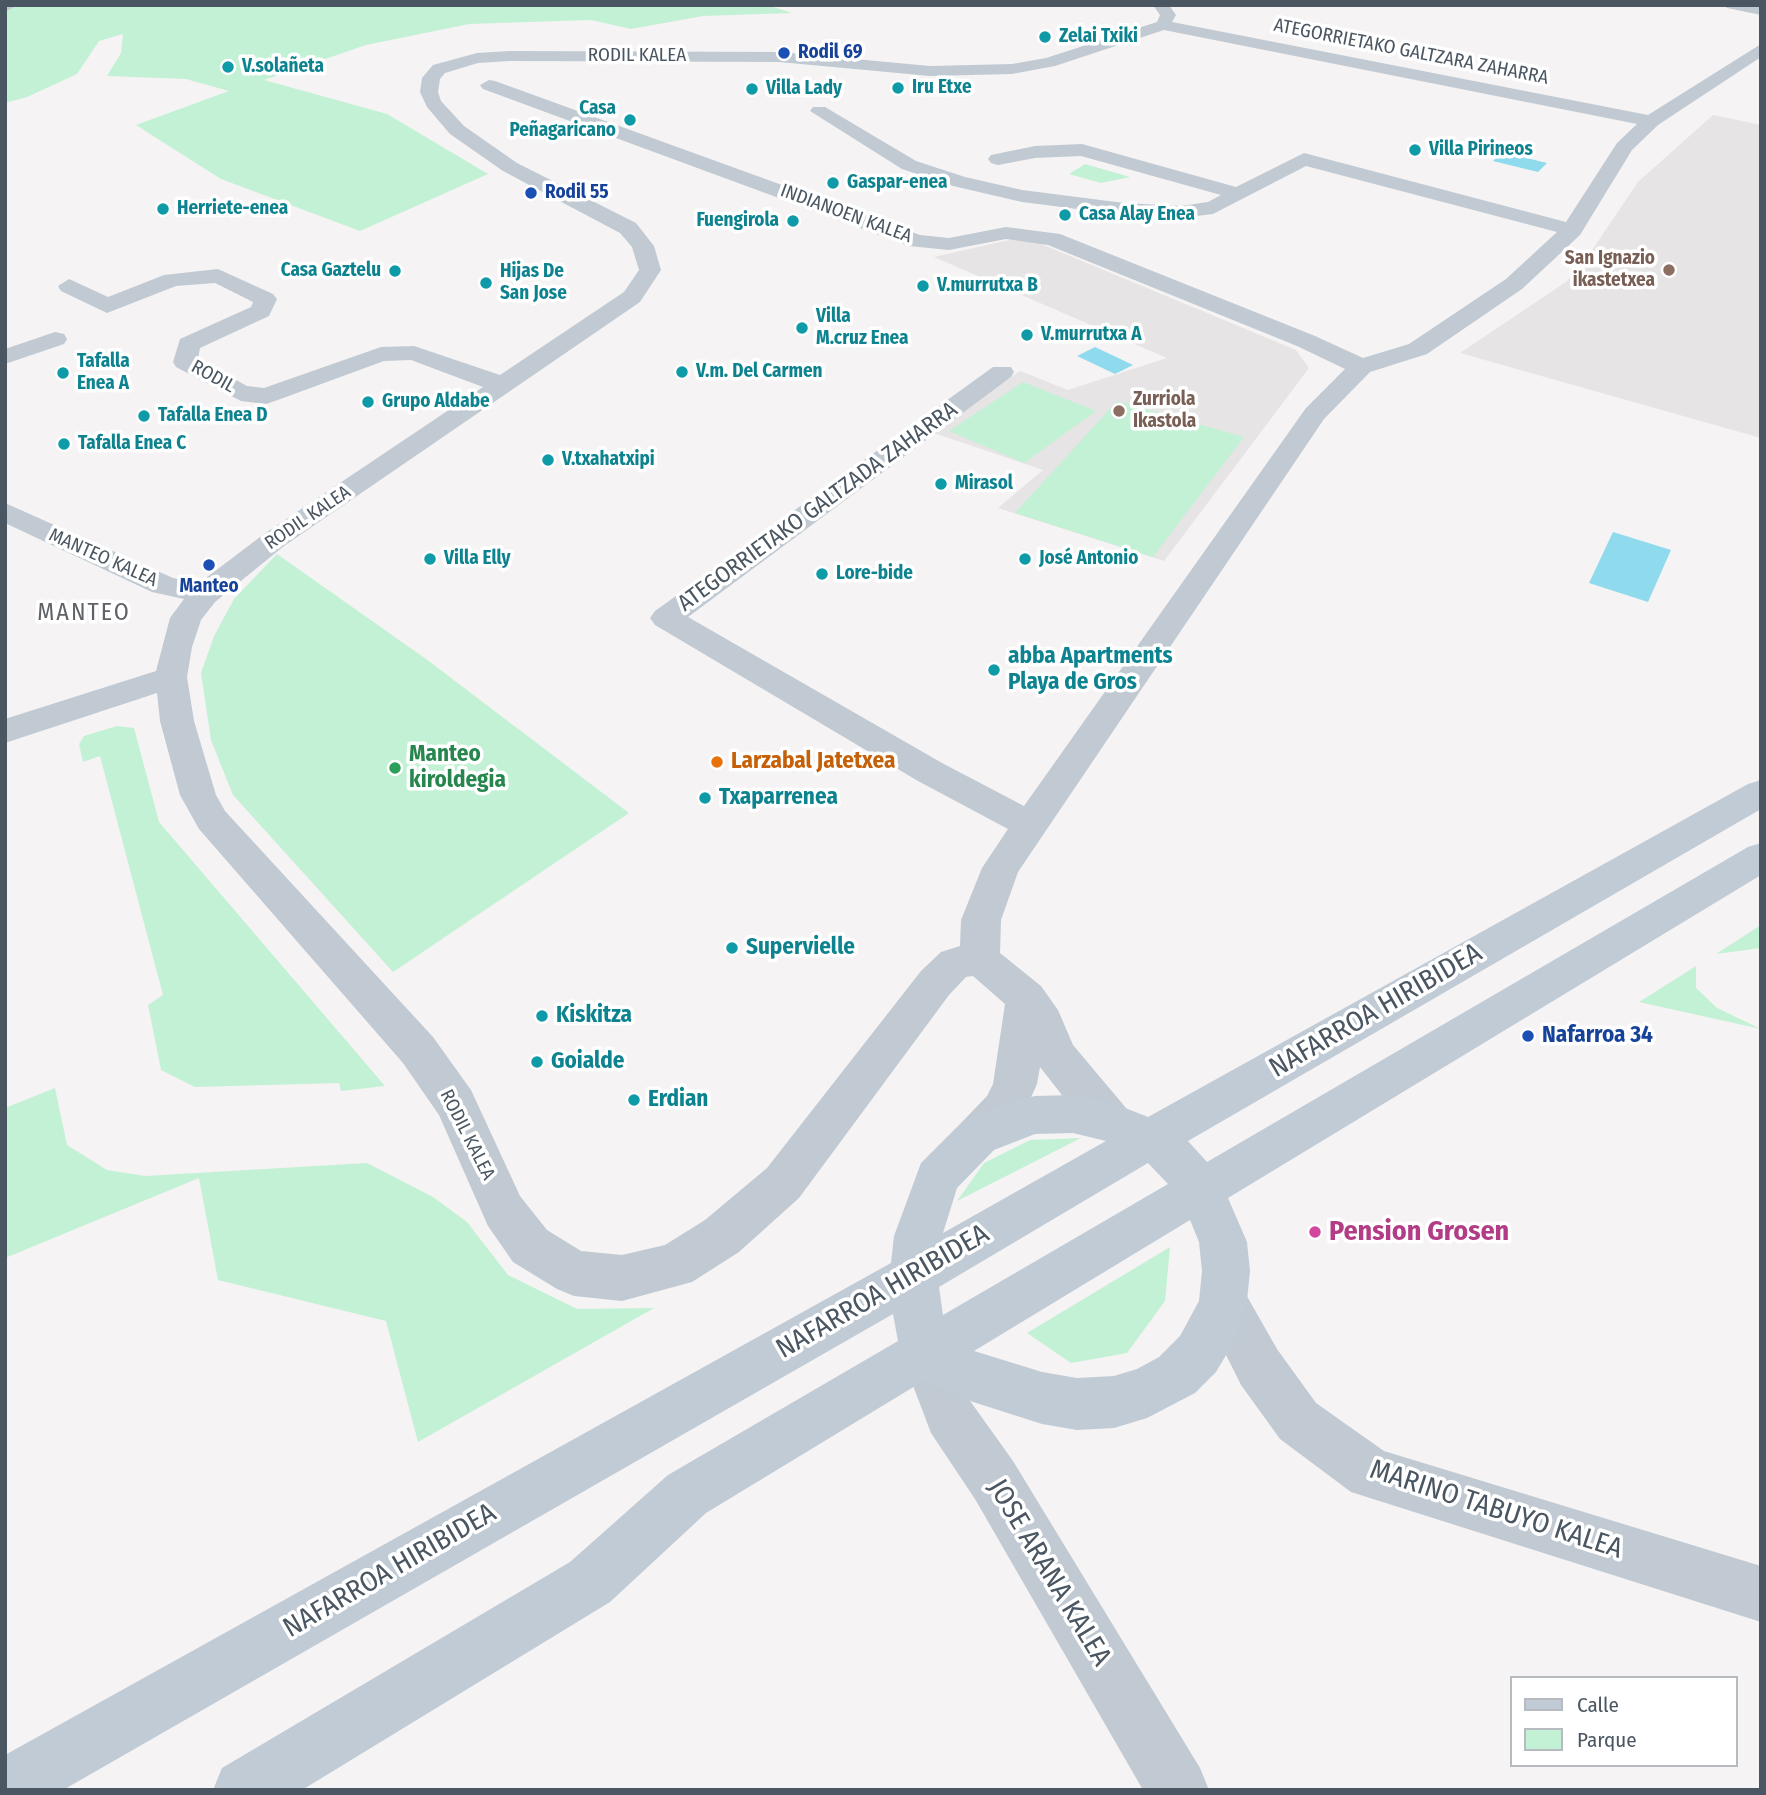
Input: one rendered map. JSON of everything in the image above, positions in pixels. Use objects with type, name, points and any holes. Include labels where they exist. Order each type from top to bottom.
[{"type":"main road","name":"NAFARROA HIRIBIDEA","points":[[5,1789],[914,1276],[1761,793]]},
{"type":"main road","points":[[244,1790],[590,1581],[687,1494],[1761,857]]},
{"type":"main road","points":[[1073,1114],[1110,1122],[1151,1139],[1173,1156],[1200,1189],[1223,1242],[1226,1271],[1223,1301],[1214,1328],[1198,1354],[1177,1375],[1147,1392],[1114,1402],[1077,1404],[1042,1398],[970,1376],[926,1354],[914,1276],[918,1236],[937,1178],[956,1155],[978,1136],[1006,1122],[1035,1115],[1073,1114]]},
{"type":"street","points":[[5,7],[10,5]]},
{"type":"street","points":[[1161,5],[1168,15],[1163,25]]},
{"type":"street","points":[[1732,5],[1761,10]]},
{"type":"street","name":"ATEGORRIETAKO GALTZARA ZAHARRA","points":[[1163,25],[1651,121]]},
{"type":"street","name":"RODIL KALEA","points":[[979,959],[955,963],[935,983],[783,1183],[722,1236],[675,1266],[622,1278],[574,1273],[530,1246],[504,1211],[456,1104],[418,1050],[212,820],[198,795],[177,720],[172,677],[176,647],[186,618],[204,595],[274,540],[632,298],[650,270],[643,246],[628,228],[510,167],[457,130],[433,103],[429,92],[432,78],[439,69],[457,62],[499,57],[676,56],[779,57],[930,71],[983,71],[1049,62],[1163,25]]},
{"type":"street","points":[[1110,1122],[1055,1055],[1043,1022],[1026,998],[979,959],[981,920],[1001,867],[1315,414],[1361,367],[1418,349],[1514,284],[1572,230],[1624,147],[1651,121],[1761,49]]},
{"type":"street","name":"INDIANOEN KALEA","points":[[489,85],[916,241],[949,244],[1006,233],[1052,239],[1306,341],[1361,367]]},
{"type":"street","points":[[819,111],[909,165],[960,182],[1022,196],[1181,212],[1213,208],[1304,159],[1572,230]]},
{"type":"street","points":[[998,159],[1057,149],[1082,149],[1238,194]]},
{"type":"street","name":"RODIL","points":[[69,286],[107,306],[172,280],[218,276],[265,299],[261,311],[189,344],[185,362],[242,393],[266,396],[381,355],[414,353],[514,380]]},
{"type":"street","points":[[5,357],[55,339]]},
{"type":"street","name":"ATEGORRIETAKO GALTZADA ZAHARRA","points":[[1002,372],[666,618],[930,772],[1030,825]]},
{"type":"street","name":"MANTEO KALEA","points":[[5,512],[163,585],[204,595]]},
{"type":"street","points":[[5,731],[172,677]]},
{"type":"street","points":[[978,1136],[1003,1110],[1015,1084],[1022,1047],[1026,998]]},
{"type":"street","name":"MARINO TABUYO KALEA","points":[[1223,1301],[1259,1367],[1298,1421],[1370,1473],[1761,1594]]},
{"type":"street","name":"JOSE ARANA KALEA","points":[[926,1354],[949,1415],[993,1480],[1178,1790]]},
{"type":"shaded area","name":"San Ignazio ikastetxea","points":[[1713,115],[1761,125],[1761,438],[1460,353],[1566,282],[1586,259],[1638,182]]},
{"type":"shaded area","name":"Zurriola Ikastola","points":[[1009,240],[1034,241],[1296,350],[1309,368],[1164,561],[998,508],[1043,470],[931,432],[1020,371],[1068,390],[1167,358],[934,257]]},
{"type":"green space","points":[[5,5],[767,5],[792,13],[703,16],[631,29],[591,20],[469,24],[366,45],[264,80],[387,114],[488,174],[360,231],[221,179],[136,125],[229,91],[186,79],[107,76],[121,53],[123,34],[99,41],[77,74],[27,97],[5,103]]},
{"type":"green space","points":[[1085,164],[1130,177],[1101,183],[1069,174]]},
{"type":"green space","points":[[1023,382],[1096,411],[1024,463],[949,431]]},
{"type":"green space","points":[[1117,401],[1244,437],[1153,557],[1015,513]]},
{"type":"green space","name":"Manteo kiroldegia","points":[[277,554],[426,659],[629,813],[393,972],[233,795],[211,740],[201,673],[214,636],[234,599]]},
{"type":"green space","points":[[117,726],[134,728],[159,822],[385,1086],[341,1091],[339,1083],[195,1087],[161,1070],[148,1005],[163,995],[100,756],[83,762],[79,744],[84,736]]},
{"type":"green space","points":[[1761,925],[1761,948],[1716,954]]},
{"type":"green space","points":[[1696,966],[1696,988],[1717,1008],[1761,1029],[1639,1002]]},
{"type":"green space","points":[[55,1088],[67,1145],[107,1170],[145,1176],[367,1163],[433,1197],[467,1222],[508,1275],[577,1309],[654,1308],[418,1442],[386,1321],[218,1280],[199,1178],[5,1258],[5,1108]]},
{"type":"green space","points":[[1081,1138],[957,1201],[984,1163],[1030,1140]]},
{"type":"green space","points":[[1170,1247],[1165,1301],[1127,1353],[1071,1363],[1027,1333]]},
{"type":"water","points":[[1502,152],[1547,163],[1538,172],[1493,161]]},
{"type":"water","points":[[1095,347],[1133,365],[1115,374],[1077,356]]},
{"type":"water","points":[[1613,532],[1671,550],[1648,602],[1589,583]]},
{"type":"place","name":"Zelai Txiki","points":[[1045,37]]},
{"type":"place","name":"Rodil 69","points":[[784,53]]},
{"type":"place","name":"V.solañeta","points":[[228,67]]},
{"type":"place","name":"Iru Etxe","points":[[898,88]]},
{"type":"place","name":"Villa Lady","points":[[752,89]]},
{"type":"place","name":"Casa Peñagaricano","points":[[630,120]]},
{"type":"place","name":"Villa Pirineos","points":[[1415,150]]},
{"type":"place","name":"Gaspar-enea","points":[[833,183]]},
{"type":"place","name":"Rodil 55","points":[[531,193]]},
{"type":"place","name":"Herriete-enea","points":[[163,209]]},
{"type":"place","name":"Casa Alay Enea","points":[[1065,215]]},
{"type":"place","name":"Fuengirola","points":[[793,221]]},
{"type":"place","name":"San Ignazio ikastetxea","points":[[1669,270]]},
{"type":"place","name":"Casa Gaztelu","points":[[395,271]]},
{"type":"place","name":"Hijas De San Jose","points":[[486,283]]},
{"type":"place","name":"V.murrutxa B","points":[[923,286]]},
{"type":"place","name":"Villa M.cruz Enea","points":[[802,328]]},
{"type":"place","name":"V.murrutxa A","points":[[1027,335]]},
{"type":"place","name":"V.m. Del Carmen","points":[[682,372]]},
{"type":"place","name":"Tafalla Enea A","points":[[63,373]]},
{"type":"place","name":"Grupo Aldabe","points":[[368,402]]},
{"type":"place","name":"Zurriola Ikastola","points":[[1119,411]]},
{"type":"place","name":"Tafalla Enea D","points":[[144,416]]},
{"type":"place","name":"Tafalla Enea C","points":[[64,444]]},
{"type":"place","name":"V.txahatxipi","points":[[548,460]]},
{"type":"place","name":"Mirasol","points":[[941,484]]},
{"type":"place","name":"Villa Elly","points":[[430,559]]},
{"type":"place","name":"José Antonio","points":[[1025,559]]},
{"type":"place","name":"Manteo","points":[[209,565]]},
{"type":"place","name":"Lore-bide","points":[[822,574]]},
{"type":"place","name":"abba Apartments Playa de Gros","points":[[994,670]]},
{"type":"place","name":"Larzabal Jatetxea","points":[[717,762]]},
{"type":"place","name":"Manteo kiroldegia","points":[[395,768]]},
{"type":"place","name":"Txaparrenea","points":[[705,798]]},
{"type":"place","name":"Supervielle","points":[[732,948]]},
{"type":"place","name":"Kiskitza","points":[[542,1016]]},
{"type":"place","name":"Nafarroa 34","points":[[1528,1036]]},
{"type":"place","name":"Goialde","points":[[537,1062]]},
{"type":"place","name":"Erdian","points":[[634,1100]]},
{"type":"place","name":"Pension Grosen","points":[[1315,1232]]},
{"type":"district","name":"MANTEO","points":[[84,613]]}]
